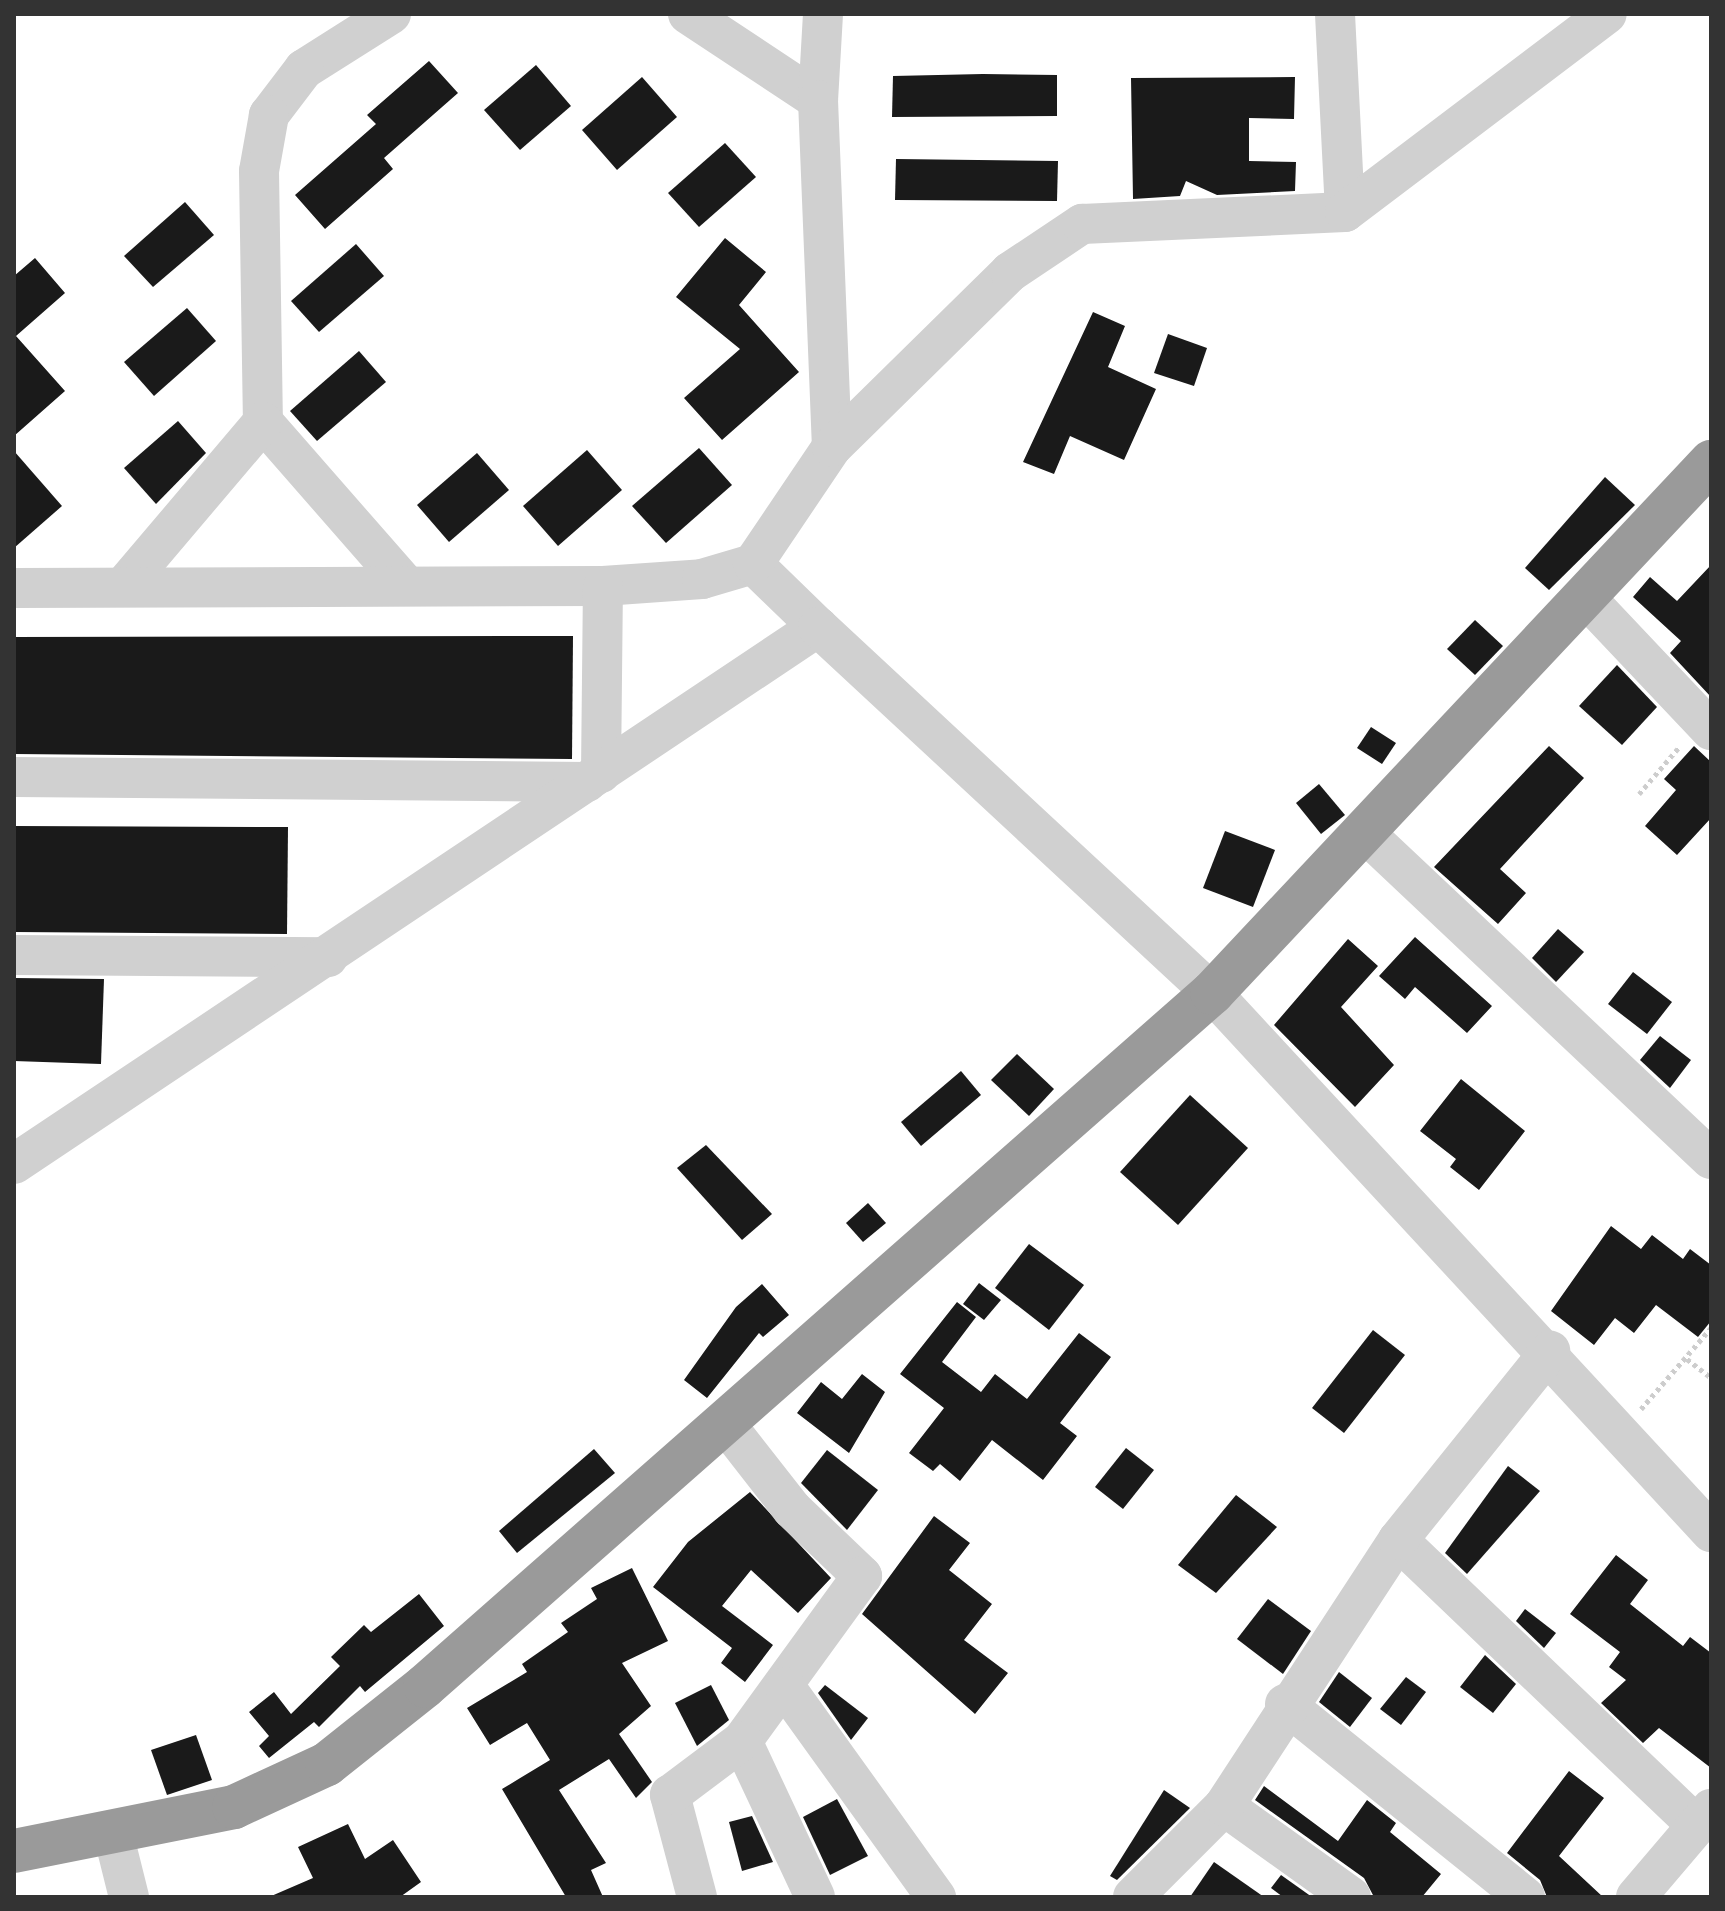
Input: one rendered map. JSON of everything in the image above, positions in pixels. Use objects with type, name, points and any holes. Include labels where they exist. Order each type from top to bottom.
[{"type":"highway","points":[[14,1851],[114,1837],[234,1807],[327,1764],[724,1422],[1212,993],[1366,834],[1711,462]]},
{"type":"street","points":[[391,14],[304,69],[269,115],[259,171],[263,422],[403,582]]},
{"type":"street","points":[[688,14],[818,100]]},
{"type":"street","points":[[823,14],[818,100],[832,447]]},
{"type":"street","points":[[1335,14],[1345,212]]},
{"type":"street","points":[[14,588],[403,582],[603,586],[702,579],[753,564],[832,447],[1010,272],[1082,224],[1345,212],[1607,14]]},
{"type":"street","points":[[124,586],[263,422]]},
{"type":"street","points":[[753,564],[1212,993],[1550,1351],[1711,1532]]},
{"type":"street","points":[[594,778],[603,586]]},
{"type":"street","points":[[1586,598],[1709,728]]},
{"type":"street","points":[[14,1164],[818,627]]},
{"type":"street","points":[[14,777],[594,778]]},
{"type":"street","points":[[1366,834],[1711,1159]]},
{"type":"street","points":[[14,955],[328,957]]},
{"type":"street","points":[[1133,1897],[1224,1806],[1285,1704],[1398,1540],[1550,1351]]},
{"type":"street","points":[[697,1897],[670,1795],[742,1741],[785,1687],[862,1576],[792,1509],[724,1422]]},
{"type":"street","points":[[1398,1540],[1704,1817],[1636,1897]]},
{"type":"street","points":[[785,1687],[936,1897]]},
{"type":"street","points":[[1285,1704],[1525,1897]]},
{"type":"street","points":[[742,1741],[815,1897]]},
{"type":"street","points":[[1224,1806],[1351,1897]]},
{"type":"street","points":[[114,1837],[129,1897]]},
{"type":"path","points":[[1639,794],[1709,728]]},
{"type":"path","points":[[1621,1430],[1687,1359],[1711,1328]]},
{"type":"path","points":[[1687,1359],[1711,1378]]},
{"type":"building","points":[[429,61],[458,93],[384,158],[393,169],[325,229],[295,195],[376,124],[367,115]]},
{"type":"building","points":[[536,65],[571,106],[520,150],[484,110]]},
{"type":"building","points":[[1057,75],[1057,116],[892,117],[893,76]]},
{"type":"building","points":[[642,77],[677,117],[617,170],[582,130]]},
{"type":"building","points":[[1295,77],[1294,119],[1249,118],[1249,161],[1296,162],[1295,191],[1217,195],[1186,181],[1180,196],[1133,199],[1131,78]]},
{"type":"building","points":[[725,143],[756,177],[699,227],[668,193]]},
{"type":"building","points":[[896,159],[1058,161],[1057,201],[895,200]]},
{"type":"building","points":[[185,202],[214,235],[153,287],[124,256]]},
{"type":"building","points":[[725,238],[766,272],[739,305],[799,372],[722,440],[684,398],[740,349],[676,297]]},
{"type":"building","points":[[356,244],[384,276],[319,332],[291,301]]},
{"type":"building","points":[[35,258],[65,293],[16,336],[65,391],[14,436],[14,276]]},
{"type":"building","points":[[187,308],[216,341],[154,396],[124,362]]},
{"type":"building","points":[[1093,312],[1125,326],[1108,367],[1156,389],[1124,460],[1070,436],[1054,474],[1023,462]]},
{"type":"building","points":[[1168,334],[1207,348],[1194,386],[1154,373]]},
{"type":"building","points":[[359,351],[386,382],[317,441],[290,411]]},
{"type":"building","points":[[178,421],[206,453],[156,504],[124,468]]},
{"type":"building","points":[[699,448],[732,485],[666,543],[632,506]]},
{"type":"building","points":[[587,450],[622,490],[558,546],[523,506]]},
{"type":"building","points":[[14,451],[62,506],[14,548]]},
{"type":"building","points":[[477,453],[509,490],[449,542],[417,505]]},
{"type":"building","points":[[1605,477],[1635,505],[1549,590],[1525,568]]},
{"type":"building","points":[[1711,565],[1711,697],[1670,653],[1681,641],[1633,597],[1650,577],[1677,601]]},
{"type":"building","points":[[1475,620],[1503,646],[1475,675],[1447,649]]},
{"type":"building","points":[[573,636],[572,759],[14,754],[14,637]]},
{"type":"building","points":[[1617,665],[1657,707],[1622,745],[1579,706]]},
{"type":"building","points":[[1371,727],[1396,743],[1382,764],[1357,748]]},
{"type":"building","points":[[1549,746],[1584,778],[1500,869],[1526,893],[1498,924],[1434,867]]},
{"type":"building","points":[[1694,746],[1711,762],[1711,818],[1677,855],[1645,826],[1676,790],[1664,779]]},
{"type":"building","points":[[1319,784],[1345,815],[1321,834],[1296,803]]},
{"type":"building","points":[[14,826],[288,827],[287,934],[14,932]]},
{"type":"building","points":[[1225,831],[1275,850],[1253,907],[1203,888]]},
{"type":"building","points":[[1558,929],[1584,952],[1556,982],[1532,958]]},
{"type":"building","points":[[1415,937],[1492,1006],[1467,1033],[1415,987],[1405,999],[1379,976]]},
{"type":"building","points":[[1348,939],[1378,966],[1341,1007],[1394,1065],[1355,1107],[1274,1025]]},
{"type":"building","points":[[1633,972],[1672,1002],[1647,1034],[1608,1004]]},
{"type":"building","points":[[14,978],[104,979],[101,1064],[14,1061]]},
{"type":"building","points":[[1660,1036],[1691,1060],[1670,1088],[1640,1060]]},
{"type":"building","points":[[1017,1054],[1054,1089],[1029,1116],[991,1080]]},
{"type":"building","points":[[961,1071],[981,1095],[921,1146],[901,1122]]},
{"type":"building","points":[[1461,1079],[1525,1131],[1479,1190],[1450,1167],[1456,1159],[1420,1131]]},
{"type":"building","points":[[1190,1095],[1248,1148],[1178,1225],[1120,1172]]},
{"type":"building","points":[[706,1145],[772,1214],[742,1240],[677,1168]]},
{"type":"building","points":[[868,1203],[886,1223],[863,1242],[846,1223]]},
{"type":"building","points":[[1611,1226],[1641,1249],[1652,1235],[1683,1259],[1690,1249],[1711,1265],[1711,1321],[1698,1337],[1656,1305],[1634,1333],[1615,1318],[1594,1345],[1551,1311]]},
{"type":"building","points":[[1029,1244],[1084,1285],[1049,1330],[995,1288]]},
{"type":"building","points":[[979,1283],[1001,1300],[984,1320],[963,1304]]},
{"type":"building","points":[[762,1284],[789,1315],[763,1337],[759,1333],[707,1398],[684,1380],[736,1307]]},
{"type":"building","points":[[957,1302],[976,1317],[942,1362],[981,1392],[995,1374],[1027,1399],[1079,1333],[1111,1357],[1060,1423],[1077,1436],[1043,1480],[992,1440],[960,1481],[940,1464],[933,1471],[909,1453],[944,1408],[900,1374]]},
{"type":"building","points":[[1373,1330],[1405,1355],[1344,1433],[1312,1408]]},
{"type":"building","points":[[862,1374],[885,1392],[849,1453],[797,1413],[821,1382],[842,1399]]},
{"type":"building","points":[[1126,1448],[1154,1470],[1123,1509],[1095,1487]]},
{"type":"building","points":[[594,1449],[615,1473],[517,1553],[499,1531]]},
{"type":"building","points":[[827,1450],[878,1490],[847,1530],[801,1483]]},
{"type":"building","points":[[1508,1466],[1540,1491],[1467,1574],[1445,1553]]},
{"type":"building","points":[[750,1492],[831,1578],[798,1613],[751,1570],[722,1606],[773,1645],[745,1682],[721,1663],[732,1648],[653,1587],[688,1542]]},
{"type":"building","points":[[1236,1495],[1277,1527],[1216,1593],[1178,1565]]},
{"type":"building","points":[[934,1516],[970,1543],[949,1570],[992,1604],[964,1640],[1008,1673],[975,1714],[862,1614]]},
{"type":"building","points":[[1616,1555],[1648,1580],[1630,1604],[1683,1646],[1690,1637],[1711,1653],[1711,1768],[1659,1728],[1643,1743],[1601,1703],[1626,1680],[1609,1667],[1620,1652],[1570,1614]]},
{"type":"building","points":[[632,1568],[668,1641],[622,1663],[651,1706],[619,1734],[652,1782],[636,1798],[609,1759],[559,1790],[606,1863],[591,1870],[603,1897],[566,1897],[502,1789],[550,1760],[527,1723],[490,1745],[467,1708],[527,1672],[522,1664],[568,1632],[561,1623],[597,1599],[591,1588]]},
{"type":"building","points":[[419,1594],[444,1626],[365,1692],[360,1686],[319,1727],[314,1722],[269,1758],[259,1746],[269,1736],[249,1712],[274,1692],[291,1714],[340,1666],[331,1657],[364,1625],[371,1632]]},
{"type":"building","points":[[1268,1599],[1311,1631],[1283,1674],[1237,1639]]},
{"type":"building","points":[[1525,1609],[1556,1633],[1544,1648],[1516,1621]]},
{"type":"building","points":[[1485,1655],[1516,1684],[1493,1713],[1460,1687]]},
{"type":"building","points":[[1339,1672],[1372,1698],[1350,1727],[1319,1702]]},
{"type":"building","points":[[1406,1677],[1426,1692],[1401,1725],[1380,1709]]},
{"type":"building","points":[[711,1685],[729,1720],[697,1746],[675,1703]]},
{"type":"building","points":[[825,1685],[868,1718],[851,1740],[818,1693]]},
{"type":"building","points":[[196,1735],[212,1780],[167,1795],[151,1750]]},
{"type":"building","points":[[1569,1771],[1604,1798],[1559,1856],[1603,1897],[1547,1897],[1540,1880],[1507,1853]]},
{"type":"building","points":[[1264,1786],[1338,1841],[1367,1800],[1396,1823],[1390,1832],[1441,1874],[1422,1897],[1374,1897],[1364,1878],[1255,1800]]},
{"type":"building","points":[[1164,1790],[1190,1808],[1117,1880],[1110,1876]]},
{"type":"building","points":[[837,1799],[868,1856],[830,1875],[803,1817]]},
{"type":"building","points":[[752,1816],[773,1862],[742,1871],[729,1822]]},
{"type":"building","points":[[348,1824],[365,1859],[393,1840],[421,1882],[400,1897],[269,1897],[313,1878],[298,1847]]},
{"type":"building","points":[[1214,1862],[1264,1897],[1190,1897]]},
{"type":"building","points":[[1281,1875],[1312,1897],[1283,1897],[1271,1888]]}]
